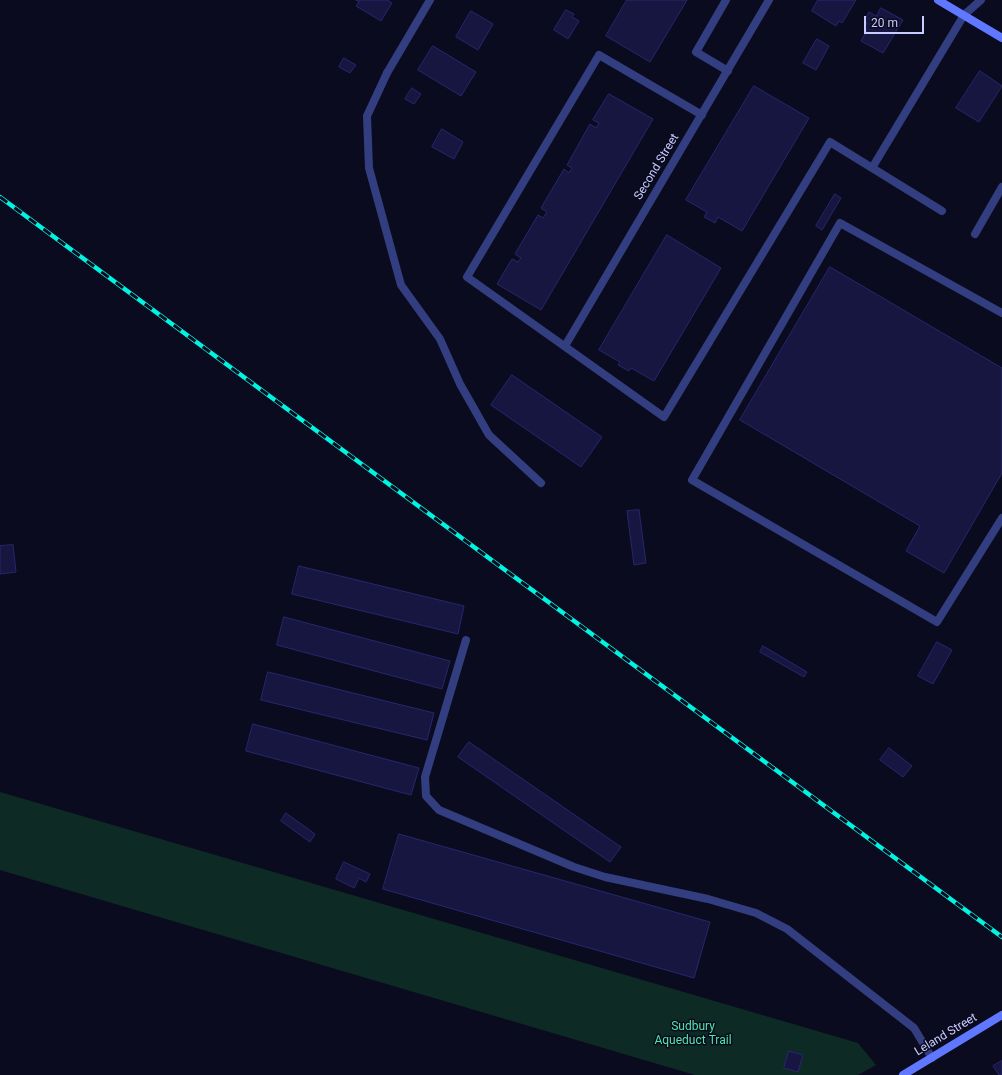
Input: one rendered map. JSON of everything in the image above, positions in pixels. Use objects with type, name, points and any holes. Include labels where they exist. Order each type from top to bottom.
[{"type":"street","points":[[430,0],[387,73],[367,116],[369,168],[401,285],[440,339],[460,384],[489,435],[542,483]]},
{"type":"street","points":[[726,0],[696,52],[728,71]]},
{"type":"street","name":"Second Street","points":[[565,346],[770,0]]},
{"type":"street","points":[[938,0],[1002,38]]},
{"type":"street","points":[[872,168],[964,15],[981,0]]},
{"type":"street","points":[[702,115],[599,55],[467,277],[664,417],[830,142],[942,211]]},
{"type":"street","points":[[975,234],[1002,187]]},
{"type":"street","points":[[1002,313],[840,223],[692,480],[937,622],[1002,518]]},
{"type":"street","points":[[466,640],[425,777],[426,796],[438,810],[580,869],[605,877],[708,899],[756,913],[787,929],[914,1028],[932,1058]]},
{"type":"street","name":"Leland Street","points":[[903,1075],[1002,1015]]},
{"type":"green space","name":"Sudbury Aqueduct Trail","points":[[0,792],[858,1043],[876,1065],[858,1075],[695,1075],[0,870]]},
{"type":"building","points":[[356,0],[387,0],[392,3],[381,21],[356,6],[359,2]]},
{"type":"building","points":[[627,0],[687,0],[650,62],[606,36]]},
{"type":"building","points":[[818,0],[856,0],[842,23],[839,21],[836,26],[812,11]]},
{"type":"building","points":[[881,8],[903,20],[883,53],[861,41],[867,30],[864,28],[867,23],[864,21],[869,12],[876,16]]},
{"type":"building","points":[[566,10],[574,14],[572,17],[579,21],[568,39],[554,30]]},
{"type":"building","points":[[471,11],[493,24],[478,50],[456,37]]},
{"type":"building","points":[[817,39],[829,46],[816,70],[803,63]]},
{"type":"building","points":[[433,46],[476,72],[461,96],[418,70]]},
{"type":"building","points":[[344,58],[356,65],[350,73],[339,67]]},
{"type":"building","points":[[980,71],[1002,86],[979,122],[956,108]]},
{"type":"building","points":[[754,86],[809,118],[742,231],[718,217],[715,223],[704,217],[707,212],[686,200]]},
{"type":"building","points":[[412,88],[421,94],[414,104],[405,99]]},
{"type":"building","points":[[609,94],[653,119],[541,310],[497,284],[512,259],[518,262],[521,258],[515,254],[538,215],[543,218],[547,212],[541,208],[564,169],[569,173],[572,168],[567,165],[590,124],[596,128],[599,123],[593,120]]},
{"type":"building","points":[[442,129],[463,142],[454,159],[432,147]]},
{"type":"building","points":[[835,194],[841,198],[822,230],[816,226]]},
{"type":"building","points":[[667,235],[721,268],[654,381],[631,368],[629,371],[618,365],[620,362],[599,350]]},
{"type":"building","points":[[830,267],[1002,368],[1002,473],[944,573],[906,551],[920,526],[740,420]]},
{"type":"building","points":[[512,375],[602,437],[581,467],[491,405]]},
{"type":"building","points":[[639,510],[646,563],[634,565],[627,511]]},
{"type":"building","points":[[13,545],[16,572],[0,574],[0,546]]},
{"type":"building","points":[[299,566],[464,606],[458,634],[292,594]]},
{"type":"building","points":[[284,617],[450,661],[442,689],[277,645]]},
{"type":"building","points":[[937,642],[952,650],[933,684],[918,676]]},
{"type":"building","points":[[763,646],[807,672],[804,677],[760,652]]},
{"type":"building","points":[[268,672],[434,713],[427,740],[261,700]]},
{"type":"building","points":[[253,724],[419,768],[411,795],[246,751]]},
{"type":"building","points":[[469,742],[621,847],[610,862],[458,757]]},
{"type":"building","points":[[889,748],[912,766],[903,777],[880,760]]},
{"type":"building","points":[[286,813],[315,834],[310,842],[281,821]]},
{"type":"building","points":[[399,834],[710,922],[694,978],[383,889]]},
{"type":"building","points":[[344,862],[370,874],[366,882],[359,878],[354,888],[336,879]]},
{"type":"building","points":[[789,1051],[803,1055],[798,1072],[784,1068]]},
{"type":"building","points":[[1002,1061],[1002,1075],[999,1075],[993,1066]]},
{"type":"railway","points":[[0,197],[1002,937]]}]
